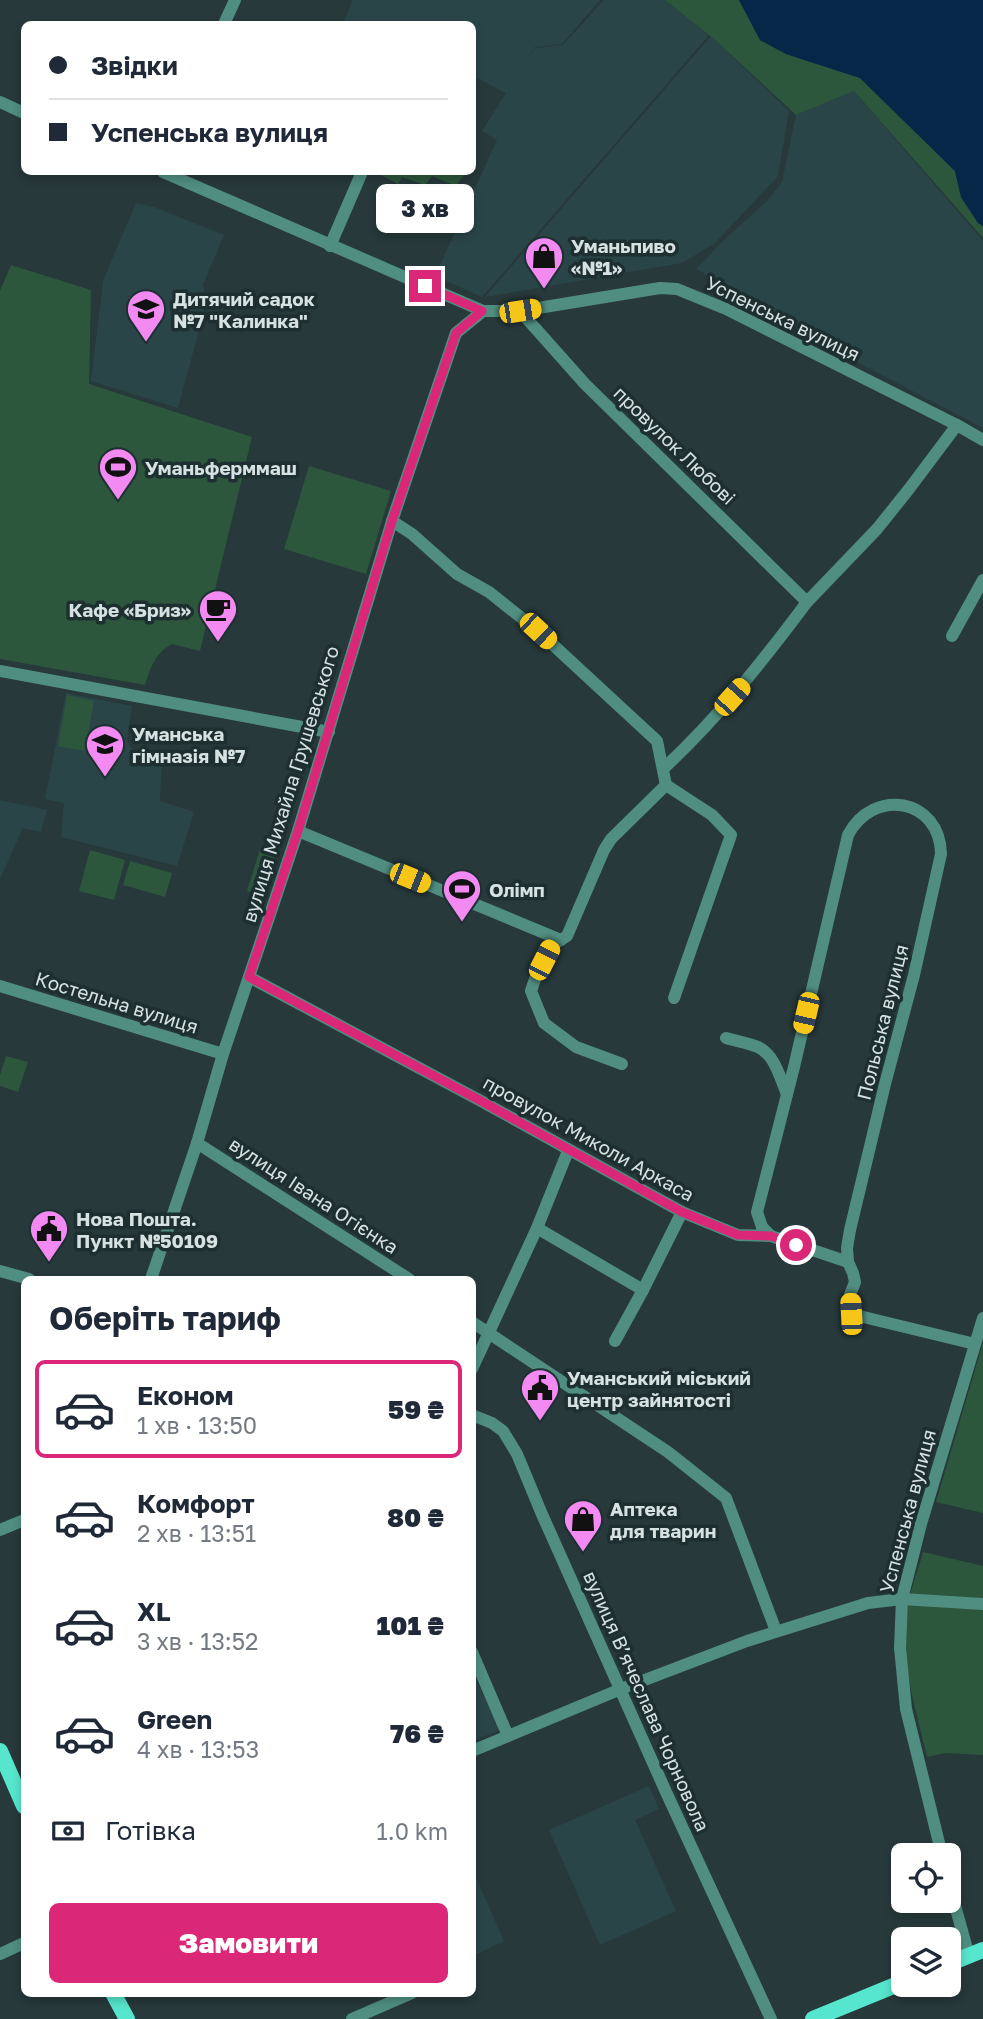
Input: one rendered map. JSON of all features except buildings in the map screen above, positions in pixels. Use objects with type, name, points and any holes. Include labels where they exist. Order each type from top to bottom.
[{"type":"main road","points":[[1,1758],[21,1800]]},
{"type":"main road","points":[[813,2019],[891,1987]]},
{"type":"main road","points":[[115,1997],[127,2019]]},
{"type":"street","points":[[225,21],[235,0]]},
{"type":"street","points":[[0,102],[21,112]]},
{"type":"street","name":"Успенська вулиця","points":[[170,175],[482,311],[520,311],[660,288],[677,289],[726,309],[983,440]]},
{"type":"street","points":[[330,246],[361,175]]},
{"type":"street","name":"вулиця Михайла Грушевського","points":[[152,1276],[298,831],[392,521],[456,333],[482,311]]},
{"type":"street","name":"провулок Любові","points":[[520,311],[585,384],[807,602]]},
{"type":"street","points":[[663,769],[760,666],[807,602],[877,529],[957,425]]},
{"type":"street","points":[[392,521],[412,534],[457,574],[489,592],[548,640],[657,741],[666,785],[712,815],[731,835],[674,998]]},
{"type":"street","points":[[953,636],[983,580]]},
{"type":"street","points":[[0,671],[329,732]]},
{"type":"street","points":[[622,1064],[576,1046],[544,1023],[531,991],[551,946],[567,936],[611,839],[666,785]]},
{"type":"street","name":"Польська вулиця","points":[[787,1094],[848,835],[859,818],[877,807],[906,806],[924,814],[939,836],[941,854],[917,965],[850,1230],[848,1262]]},
{"type":"street","points":[[298,831],[561,940]]},
{"type":"street","name":"провулок Миколи Аркаса","points":[[249,977],[682,1212],[738,1235],[771,1236],[848,1262]]},
{"type":"street","name":"Костельна вулиця","points":[[0,986],[223,1054]]},
{"type":"street","points":[[726,1038],[759,1048],[768,1054],[787,1094],[757,1212],[762,1227],[771,1236]]},
{"type":"street","name":"вулиця Івана Огієнка","points":[[197,1143],[404,1276]]},
{"type":"street","points":[[476,1360],[537,1228],[568,1150]]},
{"type":"street","points":[[615,1341],[682,1212]]},
{"type":"street","points":[[537,1228],[643,1290]]},
{"type":"street","points":[[848,1262],[855,1276],[850,1295],[851,1314],[975,1344]]},
{"type":"street","points":[[0,1271],[21,1277]]},
{"type":"street","name":"Успенська вулиця","points":[[939,1843],[906,1709],[900,1648],[902,1599],[921,1524],[983,1318]]},
{"type":"street","points":[[476,1325],[668,1452],[726,1498],[776,1631]]},
{"type":"street","name":"вулиця В’ячеслава Чорновола","points":[[476,1417],[503,1431],[517,1454],[666,1792],[771,2019]]},
{"type":"street","points":[[0,1530],[21,1521]]},
{"type":"street","points":[[476,1749],[621,1689],[776,1631],[867,1603],[902,1599],[983,1604]]},
{"type":"street","points":[[476,1661],[508,1736]]},
{"type":"street","points":[[961,1913],[976,1953]]},
{"type":"street","points":[[0,1954],[21,1944]]},
{"type":"street","points":[[352,2019],[403,1997]]},
{"type":"shaded area","points":[[353,0],[600,0],[562,44],[535,47],[522,67],[535,48],[563,45],[604,0],[665,0],[709,35],[482,297],[435,276],[497,140],[482,131],[506,93],[476,78],[476,21],[344,21]]},
{"type":"shaded area","points":[[711,36],[789,111],[778,176],[714,244],[682,263],[485,297]]},
{"type":"shaded area","points":[[854,91],[983,241],[983,428],[708,284],[709,276],[696,269],[767,201],[782,182],[796,115]]},
{"type":"shaded area","name":"Дитячий садок №7 \"Калинка\"","points":[[136,203],[154,207],[224,235],[203,284],[206,304],[178,408],[91,381],[103,281]]},
{"type":"shaded area","name":"Уманська гімназія №7","points":[[66,693],[132,706],[127,739],[130,747],[162,757],[160,801],[194,812],[177,866],[61,837],[64,803],[45,799]]},
{"type":"shaded area","points":[[0,800],[47,810],[41,832],[23,828],[0,879]]},
{"type":"shaded area","points":[[476,1679],[500,1730],[476,1740]]},
{"type":"shaded area","points":[[649,1786],[659,1809],[635,1820],[676,1911],[600,1945],[549,1830]]},
{"type":"shaded area","points":[[476,1878],[504,1941],[476,1954]]},
{"type":"green space","points":[[665,0],[739,0],[760,40],[786,54],[860,78],[955,171],[961,197],[978,223],[983,226],[983,238],[854,91],[796,115],[714,39]]},
{"type":"green space","points":[[381,175],[464,175],[456,186],[432,176],[425,185],[402,177],[398,184]]},
{"type":"green space","name":"Уманьферммаш","points":[[11,265],[91,290],[89,384],[252,437],[200,651],[172,644],[158,656],[145,685],[0,659],[0,291]]},
{"type":"green space","points":[[309,466],[391,491],[366,574],[284,549]]},
{"type":"green space","points":[[67,695],[94,701],[85,751],[58,746]]},
{"type":"green space","points":[[261,846],[277,851],[262,895],[247,891]]},
{"type":"green space","points":[[90,850],[125,860],[114,900],[79,891]]},
{"type":"green space","points":[[130,861],[172,873],[165,897],[123,885]]},
{"type":"green space","points":[[6,1056],[28,1062],[18,1092],[0,1086],[0,1075]]},
{"type":"green space","points":[[983,1343],[983,1513],[936,1502]]},
{"type":"green space","points":[[923,1552],[983,1566],[983,1755],[945,1753],[927,1757],[910,1684],[905,1646],[908,1603]]},
{"type":"water","points":[[739,0],[983,0],[983,226],[978,223],[961,197],[955,171],[860,78],[786,54],[760,40]]},
{"type":"place","name":"Уманьпиво «№1»","points":[[544,290]]},
{"type":"place","name":"Дитячий садок №7 \"Калинка\"","points":[[146,343]]},
{"type":"place","name":"Уманьферммаш","points":[[118,501]]},
{"type":"place","name":"Кафе «Бриз»","points":[[218,643]]},
{"type":"place","name":"Уманська гімназія №7","points":[[105,778]]},
{"type":"place","name":"Олімп","points":[[462,923]]},
{"type":"place","name":"Нова Пошта. Пункт №50109","points":[[49,1263]]},
{"type":"place","name":"Уманський міський центр зайнятості","points":[[540,1422]]},
{"type":"place","name":"Аптека для тварин","points":[[583,1553]]},
{"type":"route","points":[[425,286],[482,311],[456,333],[392,521],[298,831],[249,977],[682,1212],[738,1235],[771,1236],[796,1245]]}]
